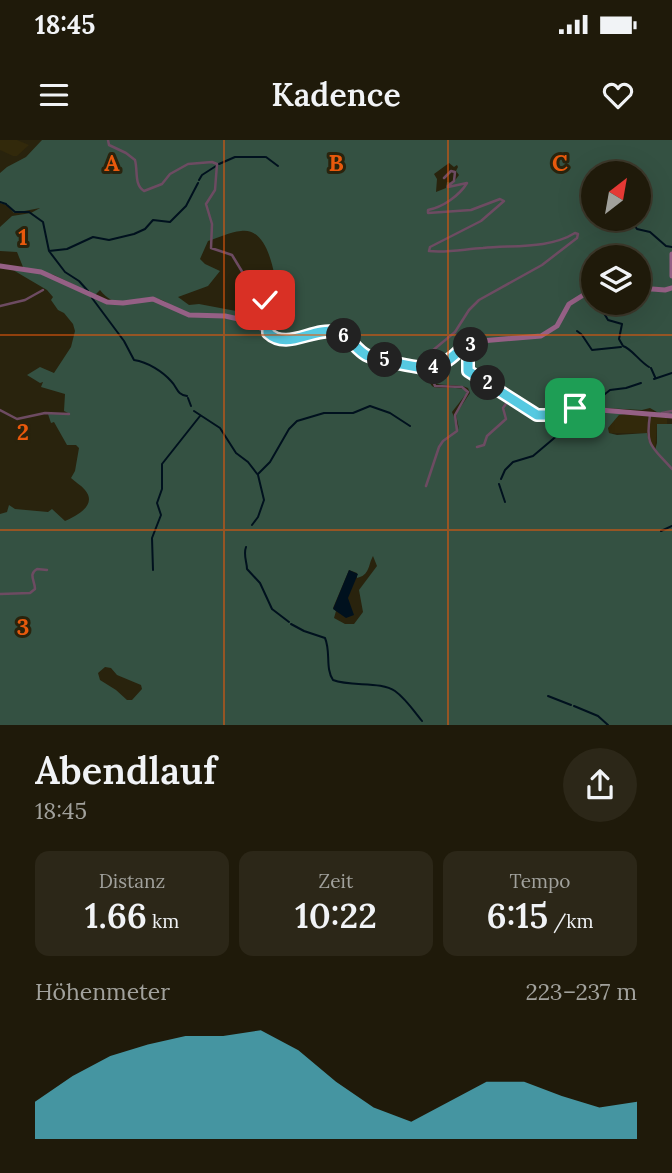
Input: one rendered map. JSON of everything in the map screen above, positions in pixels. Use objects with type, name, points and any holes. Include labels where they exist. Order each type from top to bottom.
[{"type":"main road","points":[[672,254],[672,276]]},
{"type":"main road","points":[[0,266],[41,272],[96,298],[114,303],[153,299],[188,315],[225,316],[251,322],[277,340],[287,341],[335,332],[346,337],[364,354],[374,359],[430,368],[452,359],[467,343],[541,336],[557,326],[569,304],[581,296]]},
{"type":"main road","points":[[651,289],[672,288]]},
{"type":"main road","points":[[471,342],[468,371],[522,408],[541,416],[575,408],[672,413]]},
{"type":"street","points":[[108,140],[109,145],[135,160],[137,180],[144,191],[162,184],[170,174],[188,164],[217,164],[215,190],[206,204],[212,224],[211,248],[232,255],[250,283],[260,292],[266,305],[268,333]]},
{"type":"street","points":[[426,486],[439,447],[457,430],[455,415],[468,392],[462,387],[435,386],[430,368],[432,351],[455,332],[479,300],[542,265],[578,236],[575,233],[555,241],[502,248],[429,251],[430,247],[481,221],[504,200],[500,199],[471,210],[428,213],[428,210],[442,205],[466,186],[465,182],[447,187],[454,181],[453,170],[444,178]]},
{"type":"street","points":[[0,306],[25,300],[43,289]]},
{"type":"street","points":[[251,322],[258,309],[266,305]]},
{"type":"street","points":[[477,447],[484,445],[487,436],[506,419],[503,408],[510,398]]},
{"type":"street","points":[[0,410],[17,419],[52,412],[69,414]]},
{"type":"street","points":[[652,414],[647,433],[649,443],[672,469]]},
{"type":"street","points":[[0,594],[30,593],[34,589],[31,577],[34,570],[47,570]]},
{"type":"shaded area","points":[[0,140],[17,140],[29,145],[17,156],[0,150]]},
{"type":"shaded area","points":[[619,415],[667,416],[667,424],[657,424],[655,451],[646,433],[609,433],[608,428]]},
{"type":"green space","points":[[42,140],[672,140],[672,414],[662,415],[650,408],[604,408],[601,411],[630,411],[619,415],[608,428],[609,433],[647,433],[655,450],[657,424],[672,424],[672,725],[0,725],[0,514],[7,512],[9,505],[15,509],[48,512],[52,509],[65,521],[84,509],[89,500],[85,490],[71,478],[79,448],[76,445],[67,445],[54,422],[51,423],[48,414],[68,413],[64,411],[65,394],[41,387],[43,382],[40,383],[27,375],[40,367],[54,373],[71,347],[75,331],[73,324],[58,310],[47,290],[13,270],[39,273],[110,304],[153,300],[188,316],[244,321],[263,331],[271,340],[280,343],[330,334],[339,336],[371,361],[399,363],[426,370],[432,386],[466,390],[466,394],[452,412],[459,429],[456,414],[470,393],[468,388],[435,383],[434,369],[448,363],[468,344],[470,345],[465,369],[505,397],[507,395],[470,370],[469,353],[474,342],[471,340],[466,340],[448,359],[435,364],[429,356],[427,366],[372,354],[343,329],[317,330],[284,339],[272,333],[269,314],[275,311],[277,305],[274,298],[278,294],[274,275],[264,244],[258,236],[250,232],[241,231],[208,241],[200,259],[220,271],[208,286],[178,297],[189,305],[199,304],[236,311],[256,301],[255,298],[261,295],[264,305],[257,308],[249,319],[190,314],[155,298],[113,301],[100,290],[95,295],[54,275],[23,267],[17,252],[0,251],[0,227],[12,216],[31,213],[40,208],[14,213],[7,205],[0,203],[0,173],[26,157]],"holes":[[[449,163],[454,167],[457,165],[456,171],[459,175],[453,183],[447,182],[446,188],[436,192],[437,179],[434,174]],[[373,556],[377,566],[359,590],[363,612],[354,624],[345,624],[334,618],[336,611],[333,608],[349,570],[357,573],[357,578],[361,577]],[[105,667],[111,668],[117,675],[141,685],[142,689],[132,700],[127,700],[100,680],[98,673]]]},
{"type":"water","points":[[349,570],[358,574],[348,598],[354,615],[346,618],[333,609]]},
{"type":"waterway","points":[[219,164],[235,157],[265,157]]},
{"type":"waterway","points":[[266,157],[278,166]]},
{"type":"waterway","points":[[199,180],[216,166]]},
{"type":"waterway","points":[[49,251],[67,249],[93,237],[109,240],[134,234],[145,229],[153,220],[170,222],[186,206],[198,183]]},
{"type":"waterway","points":[[0,202],[6,204]]},
{"type":"waterway","points":[[7,205],[15,212],[29,212],[43,222],[49,251],[65,272],[88,291]]},
{"type":"waterway","points":[[646,231],[666,246],[672,247]]},
{"type":"waterway","points":[[92,298],[124,341],[134,360],[159,371],[179,392],[187,396]]},
{"type":"waterway","points":[[605,315],[608,320],[622,324],[619,339],[623,346],[649,367]]},
{"type":"waterway","points":[[577,331],[581,334]]},
{"type":"waterway","points":[[582,335],[592,350],[621,347]]},
{"type":"waterway","points":[[651,368],[655,377]]},
{"type":"waterway","points":[[654,379],[672,373]]},
{"type":"waterway","points":[[590,406],[610,390],[641,383]]},
{"type":"waterway","points":[[188,398],[191,406]]},
{"type":"waterway","points":[[258,474],[270,462],[289,429],[297,421],[324,413],[353,413],[370,406],[390,413],[410,426]]},
{"type":"waterway","points":[[194,411],[220,428],[236,453],[248,462],[258,475],[264,500],[252,525]]},
{"type":"waterway","points":[[501,479],[513,462],[533,456],[559,434],[584,423],[588,411]]},
{"type":"waterway","points":[[153,570],[152,538],[161,515],[157,503],[162,489],[162,464],[200,416]]},
{"type":"waterway","points":[[499,484],[505,502]]},
{"type":"waterway","points":[[661,531],[672,526]]},
{"type":"waterway","points":[[246,547],[247,569],[260,583],[272,609],[289,622]]},
{"type":"waterway","points":[[291,624],[325,638],[333,680],[389,688],[402,697],[422,721]]},
{"type":"waterway","points":[[548,696],[571,705]]},
{"type":"waterway","points":[[574,706],[598,716],[608,725]]},
{"type":"route","points":[[265,300],[268,333],[277,340],[287,341],[335,332],[346,337],[357,349],[374,359],[426,368],[452,359],[470,342],[468,371],[522,408],[541,416],[575,408]]}]
